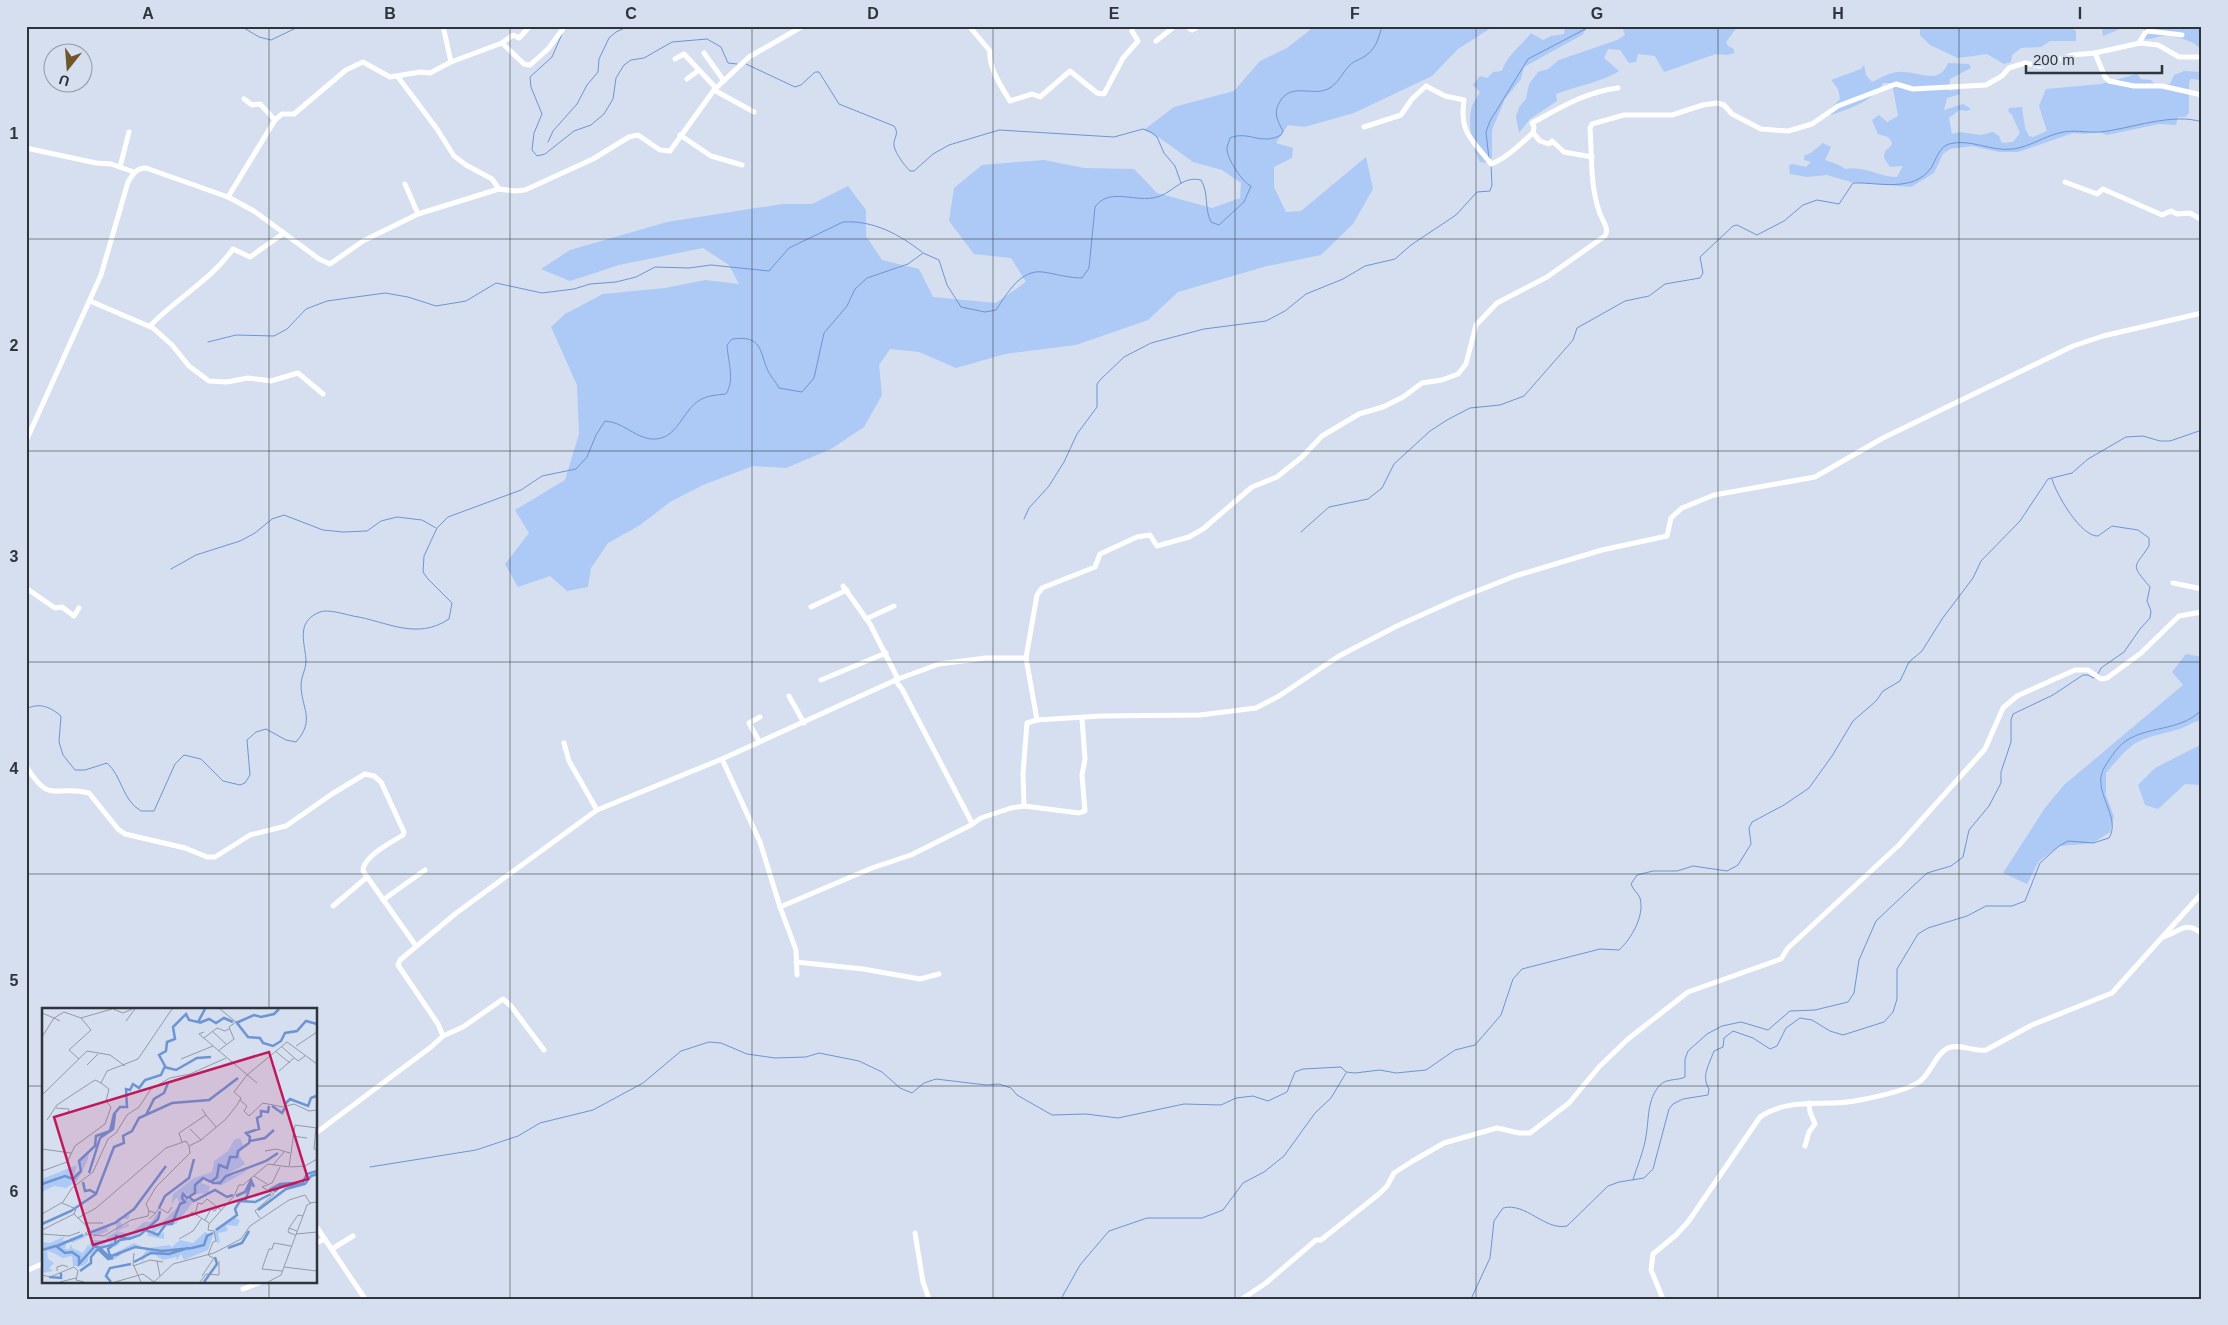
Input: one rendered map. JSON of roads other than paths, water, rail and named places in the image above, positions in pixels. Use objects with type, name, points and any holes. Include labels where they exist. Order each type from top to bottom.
[{"type":"street","points":[[443,26],[451,62]]},
{"type":"street","points":[[228,197],[276,120],[282,114],[294,114],[346,70],[358,64],[367,64],[388,77],[398,77],[420,72],[433,73],[451,62],[502,43],[513,35],[519,38],[530,26]]},
{"type":"street","points":[[502,43],[524,64],[530,65],[548,50],[565,26]]},
{"type":"street","points":[[26,441],[101,275],[128,182],[134,172],[141,168],[146,168],[228,197],[254,211],[319,259],[330,264],[363,241],[418,214],[500,189],[526,190],[576,167],[635,135],[644,138],[665,152],[670,151],[715,89],[749,57],[804,26]]},
{"type":"street","points":[[969,26],[990,51],[998,80],[1010,101],[1032,94],[1040,97],[1070,70],[1098,93],[1104,94],[1123,58],[1138,42],[1132,31],[1133,26]]},
{"type":"street","points":[[1156,41],[1175,26]]},
{"type":"street","points":[[1186,26],[1192,30],[1199,26]]},
{"type":"street","points":[[2139,43],[2145,33],[2148,32],[2182,35]]},
{"type":"street","points":[[1037,720],[1026,658],[1037,595],[1042,588],[1095,567],[1100,554],[1137,537],[1150,535],[1157,546],[1194,534],[1252,487],[1277,476],[1291,467],[1322,436],[1359,414],[1383,407],[1403,397],[1422,382],[1442,380],[1462,370],[1466,364],[1476,325],[1497,304],[1547,277],[1607,234],[1593,190],[1591,125],[1624,116],[1666,116],[1703,105],[1717,104],[1724,105],[1732,114],[1761,129],[1788,131],[1812,124],[1838,106],[1896,84],[1913,89],[1986,85],[2002,76],[2009,68],[2025,62],[2040,66],[2072,55],[2095,53],[2139,43],[2158,45],[2179,57],[2202,57]]},
{"type":"street","points":[[704,53],[724,81]]},
{"type":"street","points":[[2095,53],[2109,81],[2134,86],[2162,86],[2202,95]]},
{"type":"street","points":[[675,59],[684,54],[715,89],[754,112]]},
{"type":"street","points":[[687,79],[699,70]]},
{"type":"street","points":[[398,77],[437,129],[454,156],[466,166],[492,179],[500,189]]},
{"type":"street","points":[[1364,127],[1401,115],[1412,99],[1426,86],[1445,96],[1464,100],[1462,108],[1468,138],[1491,164],[1509,155],[1512,149],[1534,133]]},
{"type":"street","points":[[1592,157],[1564,152],[1552,141],[1549,144],[1540,141],[1534,133],[1532,123],[1554,109],[1587,94],[1618,88]]},
{"type":"street","points":[[244,99],[252,105],[260,104],[276,120]]},
{"type":"street","points":[[120,166],[129,132]]},
{"type":"street","points":[[680,135],[711,156],[742,165]]},
{"type":"street","points":[[26,148],[120,166],[134,172]]},
{"type":"street","points":[[2065,182],[2097,194],[2104,189],[2162,215],[2171,211],[2177,214],[2187,213],[2202,220]]},
{"type":"street","points":[[405,184],[418,214]]},
{"type":"street","points":[[150,326],[163,313],[212,274],[233,249],[251,256],[284,233]]},
{"type":"street","points":[[90,301],[150,326],[172,345],[189,366],[208,381],[227,382],[248,378],[271,381],[298,374],[323,394]]},
{"type":"street","points":[[1024,806],[1023,773],[1027,723],[1037,720],[1200,715],[1256,708],[1279,696],[1340,656],[1397,626],[1457,599],[1515,576],[1602,550],[1667,536],[1671,518],[1682,508],[1698,500],[1714,495],[1815,477],[1883,438],[2073,346],[2109,334],[2202,313]]},
{"type":"street","points":[[2173,583],[2202,589]]},
{"type":"street","points":[[26,588],[55,608],[63,607],[74,616],[79,608]]},
{"type":"street","points":[[812,607],[845,588],[886,653],[896,680],[972,823]]},
{"type":"street","points":[[866,619],[894,606]]},
{"type":"street","points":[[1242,1299],[1266,1283],[1316,1240],[1322,1240],[1353,1216],[1387,1186],[1394,1173],[1444,1143],[1456,1139],[1497,1128],[1519,1133],[1530,1133],[1569,1103],[1599,1067],[1628,1039],[1688,992],[1781,958],[1788,948],[1899,845],[1984,749],[2003,708],[2017,696],[2075,670],[2088,670],[2101,679],[2108,678],[2141,653],[2179,616],[2202,612]]},
{"type":"street","points":[[821,680],[886,653]]},
{"type":"street","points":[[443,1036],[438,1024],[398,967],[400,960],[463,908],[598,810],[722,759],[896,680],[939,664],[954,661],[1026,658]]},
{"type":"street","points":[[789,696],[804,723]]},
{"type":"street","points":[[759,741],[749,724],[760,717]]},
{"type":"street","points":[[780,907],[872,868],[912,855],[987,816],[1024,806],[1079,813],[1085,811],[1082,774],[1085,759],[1082,718]]},
{"type":"street","points":[[564,743],[569,760],[598,810]]},
{"type":"street","points":[[722,759],[760,842],[780,907],[796,950],[797,975]]},
{"type":"street","points":[[26,766],[38,784],[44,789],[89,793],[118,829],[125,834],[185,848],[207,857],[221,854],[250,835],[286,826],[332,794],[365,774],[370,774],[381,782],[404,832],[403,835],[363,866],[363,872],[416,946]]},
{"type":"street","points":[[383,900],[425,870]]},
{"type":"street","points":[[333,906],[366,878]]},
{"type":"street","points":[[1663,1299],[1651,1270],[1653,1254],[1688,1222],[1760,1117],[1781,1107],[1810,1103],[1841,1104],[1910,1086],[1925,1076],[1947,1048],[1954,1046],[1978,1051],[1986,1050],[2032,1025],[2112,993],[2202,893]]},
{"type":"street","points":[[2161,938],[2187,927],[2195,928],[2202,934]]},
{"type":"street","points":[[796,962],[863,969],[920,980],[939,974]]},
{"type":"street","points":[[318,1132],[431,1048],[443,1036],[463,1027],[503,999],[511,1006],[544,1050]]},
{"type":"street","points":[[1805,1146],[1809,1132],[1816,1124],[1810,1112],[1810,1103]]},
{"type":"street","points":[[318,1229],[365,1299]]},
{"type":"street","points":[[915,1233],[929,1299]]},
{"type":"street","points":[[332,1248],[353,1236]]},
{"type":"street","points":[[318,1242],[326,1239]]},
{"type":"street","points":[[26,1271],[42,1264]]},
{"type":"street","points":[[243,1289],[261,1282]]},
{"type":"waterway","points":[[224,26],[244,28],[259,37],[271,40],[296,28],[308,26]]},
{"type":"waterway","points":[[548,142],[553,131],[577,104],[587,85],[598,72],[599,59],[609,38],[616,32],[629,26]]},
{"type":"waterway","points":[[26,709],[45,706],[61,716],[59,742],[63,755],[75,770],[85,770],[107,763],[116,774],[130,801],[141,811],[154,811],[175,764],[184,755],[201,759],[223,781],[240,785],[245,783],[250,775],[247,740],[256,732],[266,729],[286,740],[296,742],[305,727],[306,714],[301,684],[306,662],[303,634],[304,628],[312,616],[323,611],[332,611],[401,628],[413,629],[425,629],[449,619],[452,603],[423,572],[424,556],[437,528],[448,517],[521,490],[542,476],[576,469],[587,457],[596,435],[605,421],[617,424],[645,438],[660,438],[667,435],[700,400],[710,396],[726,394],[731,377],[727,345],[732,339],[742,338],[755,342],[761,351],[768,371],[779,388],[802,392],[814,378],[824,333],[847,306],[855,289],[867,278],[908,264],[923,253],[939,260],[947,285],[961,307],[985,312],[996,310],[1015,284],[1028,274],[1043,272],[1082,278],[1089,268],[1095,207],[1100,201],[1107,198],[1152,198],[1165,194],[1187,180],[1201,180],[1205,190],[1209,217],[1211,222],[1219,225],[1244,202],[1251,186],[1240,176],[1232,164],[1227,149],[1230,138],[1243,136],[1267,139],[1281,135],[1283,131],[1276,111],[1284,96],[1295,91],[1322,91],[1331,87],[1353,62],[1367,55],[1373,48],[1378,40],[1382,26]]},
{"type":"waterway","points":[[1489,159],[1486,132],[1490,121],[1528,59],[1591,26]]},
{"type":"waterway","points":[[562,34],[552,57],[530,77],[531,87],[542,114],[534,133],[532,150],[537,156],[545,154],[574,131],[591,125],[604,114],[613,99],[616,78],[624,65],[631,60],[644,58],[672,42],[707,39],[721,47],[728,63],[737,64]]},
{"type":"waterway","points":[[746,64],[795,87],[801,85],[815,72],[819,72],[839,104],[894,126],[896,129],[895,149],[900,159],[910,171],[914,171],[933,154],[949,145],[999,130],[1114,137],[1143,129],[1157,137],[1164,153],[1175,166],[1181,183]]},
{"type":"waterway","points":[[1301,532],[1329,507],[1368,499],[1382,488],[1394,464],[1430,431],[1447,420],[1470,408],[1500,405],[1524,396],[1573,340],[1577,328],[1625,301],[1649,296],[1665,284],[1700,278],[1703,273],[1700,257],[1733,226],[1737,225],[1757,235],[1784,221],[1803,205],[1817,200],[1839,204],[1853,183],[1895,185],[1915,181],[1924,176],[1931,168],[1940,151],[1949,144],[1965,143],[1997,149],[2013,149],[2064,132],[2100,132],[2178,119],[2191,119],[2202,122]]},
{"type":"waterway","points":[[1024,519],[1029,508],[1049,486],[1064,462],[1077,434],[1097,407],[1097,384],[1124,357],[1151,343],[1204,329],[1266,321],[1285,311],[1306,294],[1343,279],[1365,266],[1395,259],[1411,245],[1456,215],[1477,192],[1490,191],[1492,185],[1491,165]]},
{"type":"waterway","points":[[208,342],[236,335],[274,336],[287,329],[306,309],[327,301],[385,293],[408,297],[436,306],[466,301],[496,283],[542,293],[574,289],[590,284],[616,282],[636,277],[655,267],[689,268],[711,265],[769,271],[789,248],[843,222],[865,223],[876,226],[905,240],[922,252]]},
{"type":"waterway","points":[[370,1167],[476,1150],[518,1136],[540,1123],[593,1110],[643,1083],[681,1051],[709,1042],[721,1043],[747,1054],[775,1058],[806,1057],[819,1053],[859,1061],[882,1072],[900,1088],[912,1093],[924,1083],[936,1079],[986,1085],[999,1084],[1011,1088],[1017,1095],[1052,1115],[1086,1114],[1118,1118],[1184,1104],[1221,1105],[1236,1098],[1253,1096],[1268,1101],[1287,1092],[1295,1072],[1303,1069],[1341,1067],[1346,1072],[1355,1073],[1380,1070],[1396,1073],[1426,1070],[1455,1050],[1475,1045],[1501,1015],[1513,979],[1522,969],[1600,949],[1619,950],[1636,927],[1641,912],[1640,898],[1631,884],[1637,875],[1653,871],[1677,871],[1693,866],[1727,871],[1738,865],[1751,844],[1749,828],[1752,822],[1784,805],[1809,788],[1832,756],[1853,721],[1876,701],[1883,691],[1900,681],[1909,662],[1922,651],[1942,619],[1973,578],[1981,561],[2020,521],[2048,479],[2072,473],[2088,459],[2126,437],[2143,436],[2160,441],[2170,441],[2202,430]]},
{"type":"waterway","points":[[2052,479],[2058,494],[2070,514],[2084,530],[2098,536],[2112,526],[2138,530],[2149,538],[2149,546],[2136,566],[2139,574],[2150,587],[2147,601],[2151,611],[2150,618],[2124,652],[2101,668],[2098,674]]},
{"type":"waterway","points":[[171,569],[196,555],[240,541],[255,533],[272,519],[284,515],[323,530],[343,532],[367,531],[381,521],[397,517],[422,520],[436,528]]},
{"type":"waterway","points":[[1633,1180],[1645,1142],[1649,1109],[1653,1096],[1663,1083],[1685,1077],[1685,1059],[1688,1051],[1707,1034],[1722,1026],[1741,1022],[1768,1030],[1790,1011],[1815,1010],[1848,1002],[1854,993],[1859,960],[1876,921],[1927,873],[1951,866],[1963,857],[1969,830],[1989,806],[2001,783],[2001,772],[2011,742],[2011,720],[2013,714],[2053,695],[2083,675],[2095,677]]},
{"type":"waterway","points":[[1471,1299],[1490,1258],[1494,1221],[1503,1208],[1520,1209],[1551,1224],[1567,1226],[1608,1186],[1619,1182],[1644,1178],[1653,1169],[1669,1109],[1673,1104],[1683,1099],[1708,1095],[1709,1089],[1706,1080],[1708,1066],[1714,1051],[1723,1047],[1724,1038],[1733,1031],[1753,1038],[1770,1049],[1777,1046],[1786,1028],[1800,1018],[1812,1020],[1830,1031],[1843,1035],[1884,1022],[1893,1012],[1897,999],[1897,969],[1918,934],[1928,928],[1967,916],[1986,906],[2012,906],[2025,901],[2040,863],[2059,846],[2068,841],[2093,843],[2109,838],[2112,830],[2112,821],[2103,795],[2101,777],[2104,768],[2112,756],[2129,739],[2187,721],[2202,709]]},
{"type":"waterway","points":[[1061,1299],[1080,1265],[1109,1231],[1147,1218],[1202,1218],[1223,1210],[1243,1183],[1264,1172],[1284,1156],[1315,1113],[1331,1098],[1346,1073]]}]
